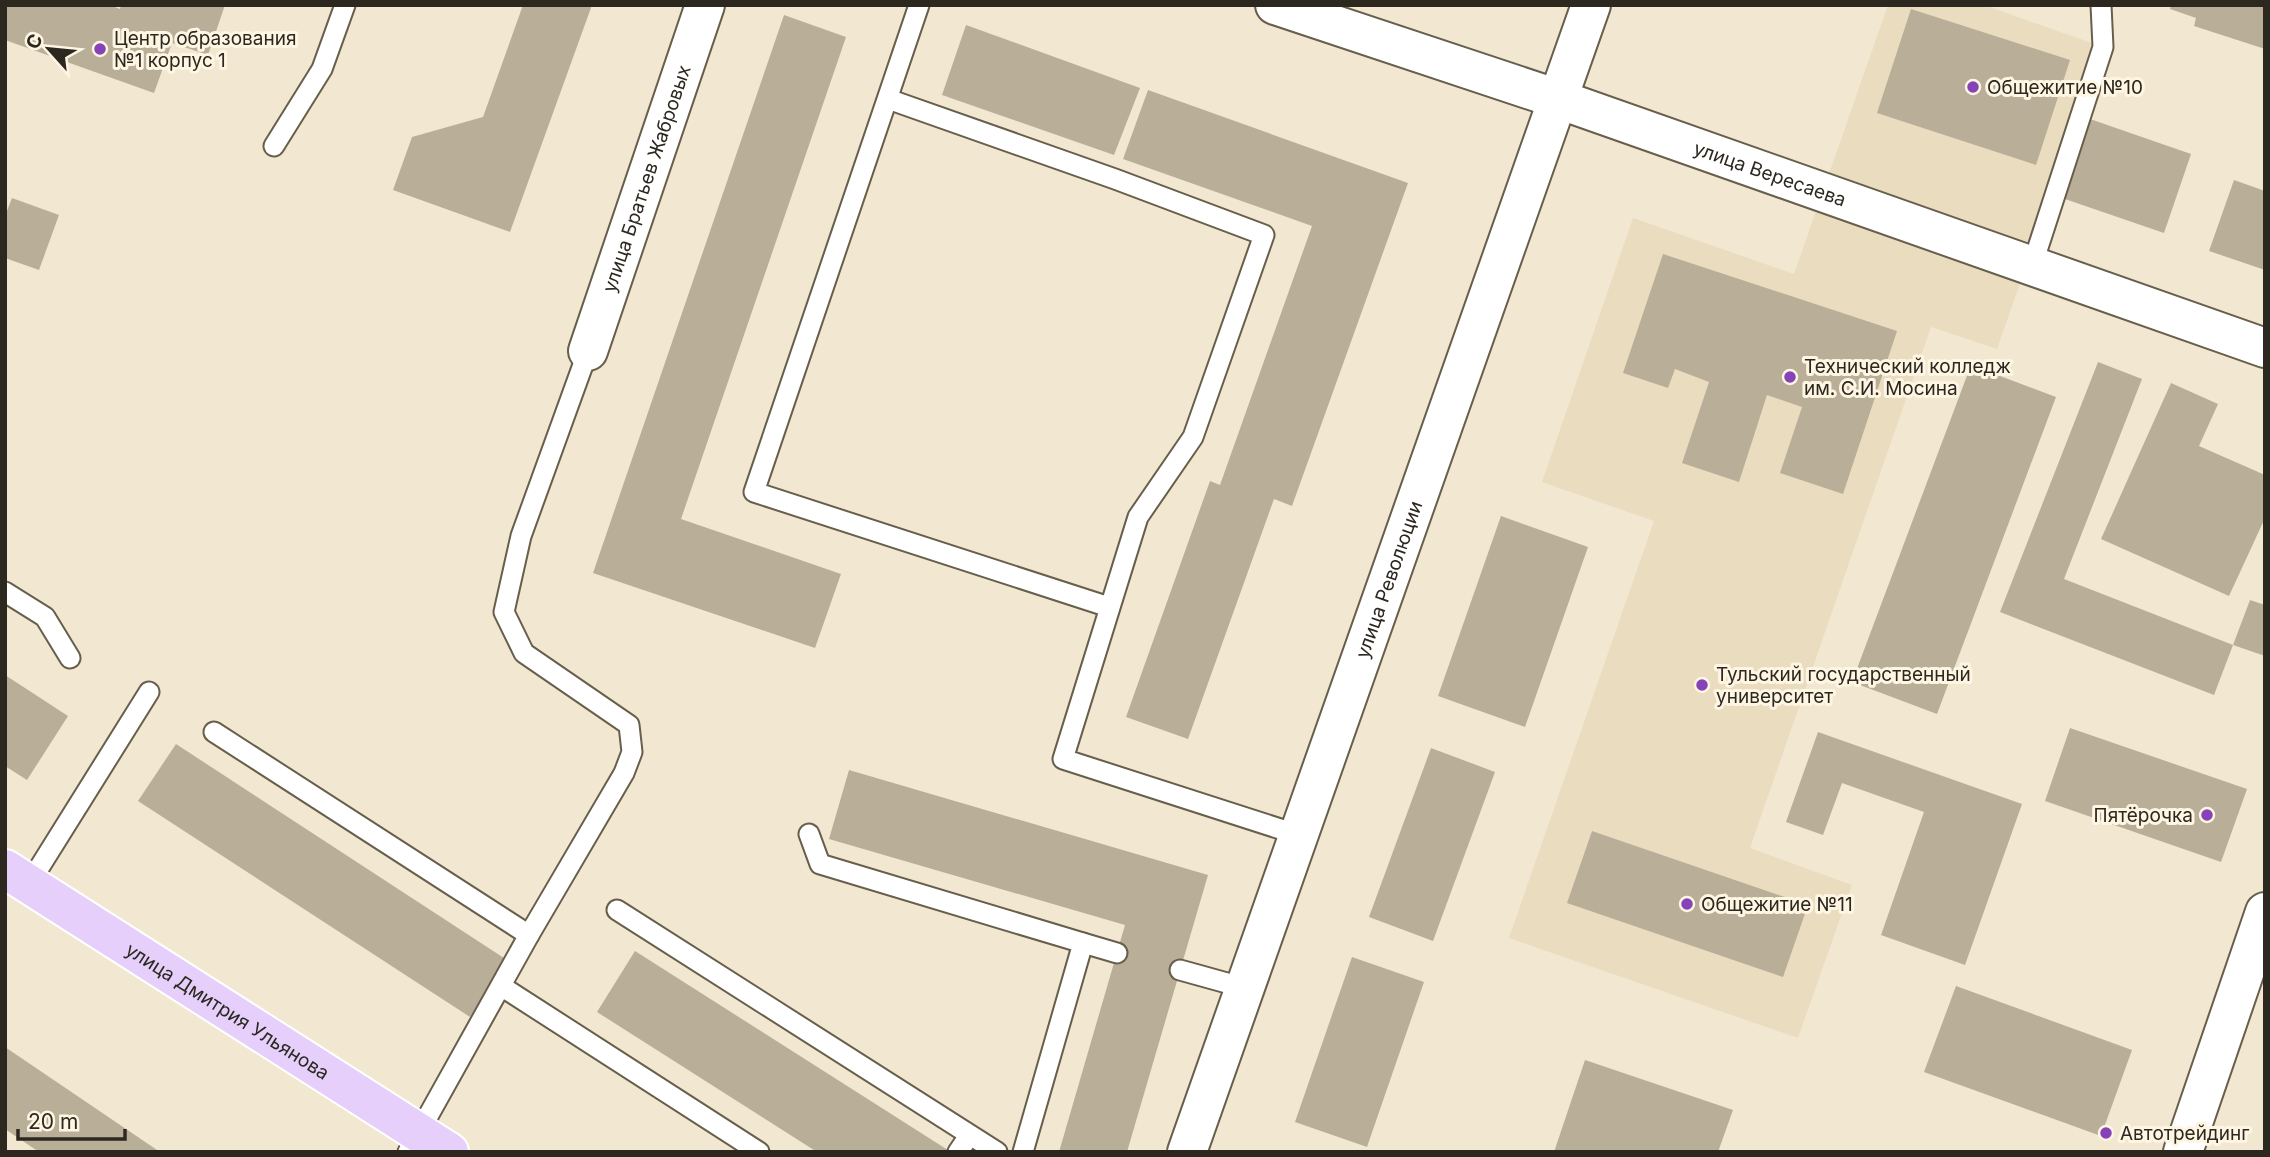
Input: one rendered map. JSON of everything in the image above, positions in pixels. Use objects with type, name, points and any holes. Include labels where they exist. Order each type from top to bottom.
[{"type":"main road","name":"улица Дмитрия Ульянова","points":[[17,877],[425,1145]]},
{"type":"street","name":"улица Братьев Жабровых","points":[[588,351],[705,5]]},
{"type":"street","name":"улица Вересаева","points":[[1275,5],[1323,13],[1558,99],[2265,348]]},
{"type":"street","name":"улица Революции","points":[[1187,1152],[1591,5]]},
{"type":"street","points":[[2183,1152],[2265,912]]},
{"type":"lane","points":[[274,146],[322,69],[345,5]]},
{"type":"lane","points":[[919,5],[754,492],[1109,607]]},
{"type":"lane","points":[[2032,266],[2103,47],[2101,5]]},
{"type":"lane","points":[[888,99],[1264,235],[1194,437],[1138,516],[1063,759],[1299,835]]},
{"type":"lane","points":[[425,1145],[501,986],[624,773],[632,752],[629,726],[524,653],[504,612],[521,536],[588,351]]},
{"type":"lane","points":[[5,592],[44,617],[70,657]]},
{"type":"lane","points":[[17,877],[149,692]]},
{"type":"lane","points":[[214,732],[529,935]]},
{"type":"lane","points":[[809,834],[820,864],[1117,953]]},
{"type":"lane","points":[[617,910],[963,1144],[997,1152]]},
{"type":"lane","points":[[1023,1152],[1083,943]]},
{"type":"lane","points":[[1180,970],[1245,988]]},
{"type":"lane","points":[[501,986],[759,1152]]},
{"type":"shaded area","name":"Тульский государственный университет","points":[[1888,5],[1984,5],[2103,47],[1997,349],[1931,327],[1750,848],[1852,885],[1798,1038],[1509,938],[1654,521],[1542,482],[1633,218],[1794,274]]},
{"type":"building","name":"Центр образования №1 корпус 1","points":[[5,5],[110,5],[120,9],[121,5],[225,5],[208,55],[172,43],[154,93],[5,40]]},
{"type":"building","points":[[523,5],[592,5],[510,232],[393,190],[412,137],[483,117]]},
{"type":"building","points":[[2171,5],[2265,5],[2265,49],[2194,26],[2196,18],[2170,9]]},
{"type":"building","name":"Общежитие №10","points":[[1911,9],[2070,60],[2036,165],[1877,113]]},
{"type":"building","points":[[784,15],[846,37],[681,519],[841,574],[815,648],[593,573]]},
{"type":"building","points":[[966,25],[1140,88],[1114,155],[942,95]]},
{"type":"building","points":[[1148,90],[1408,183],[1292,506],[1274,499],[1188,739],[1126,717],[1210,481],[1220,485],[1312,226],[1123,159]]},
{"type":"building","points":[[2090,119],[2191,154],[2164,233],[2062,198]]},
{"type":"building","points":[[2234,180],[2265,191],[2265,270],[2209,251]]},
{"type":"building","points":[[12,198],[59,215],[39,270],[5,258],[5,216]]},
{"type":"building","name":"Технический колледж им. С.И. Мосина","points":[[1663,254],[1897,331],[1843,494],[1780,473],[1802,407],[1767,395],[1739,482],[1682,463],[1709,382],[1675,369],[1668,388],[1623,373]]},
{"type":"building","points":[[2098,362],[2142,379],[2064,579],[2233,645],[2214,695],[2000,612]]},
{"type":"building","points":[[1971,365],[2056,397],[1937,714],[1852,682]]},
{"type":"building","points":[[2171,383],[2218,404],[2199,446],[2265,475],[2265,518],[2229,596],[2101,539]]},
{"type":"building","points":[[1501,516],[1588,547],[1525,727],[1438,696]]},
{"type":"building","points":[[2250,600],[2265,605],[2265,656],[2233,645]]},
{"type":"building","points":[[5,675],[68,716],[27,780],[5,766]]},
{"type":"building","points":[[2070,728],[2247,789],[2221,862],[2045,801]]},
{"type":"building","points":[[1818,732],[2022,804],[1965,965],[1881,935],[1924,812],[1842,783],[1823,835],[1786,822]]},
{"type":"building","points":[[176,744],[507,960],[470,1017],[138,801]]},
{"type":"building","points":[[1431,748],[1495,772],[1433,941],[1369,917]]},
{"type":"building","points":[[849,770],[1208,875],[1127,1152],[1059,1152],[1125,925],[829,839]]},
{"type":"building","name":"Общежитие №11","points":[[1592,831],[1808,905],[1783,977],[1567,903]]},
{"type":"building","points":[[635,951],[951,1152],[817,1152],[597,1012]]},
{"type":"building","points":[[1352,957],[1424,982],[1367,1147],[1295,1122]]},
{"type":"building","points":[[1956,986],[2132,1050],[2101,1136],[1924,1072]]},
{"type":"building","points":[[5,1047],[160,1152],[39,1152],[5,1129]]},
{"type":"building","points":[[1585,1060],[1733,1110],[1718,1152],[1554,1152]]},
{"type":"place","name":"Центр образования №1 корпус 1","points":[[100,49]]},
{"type":"place","name":"Общежитие №10","points":[[1973,87]]},
{"type":"place","name":"Технический колледж им. С.И. Мосина","points":[[1790,377]]},
{"type":"place","name":"Тульский государственный университет","points":[[1702,685]]},
{"type":"place","name":"Пятёрочка","points":[[2207,815]]},
{"type":"place","name":"Общежитие №11","points":[[1687,904]]},
{"type":"place","name":"Автотрейдинг","points":[[2106,1133]]}]
